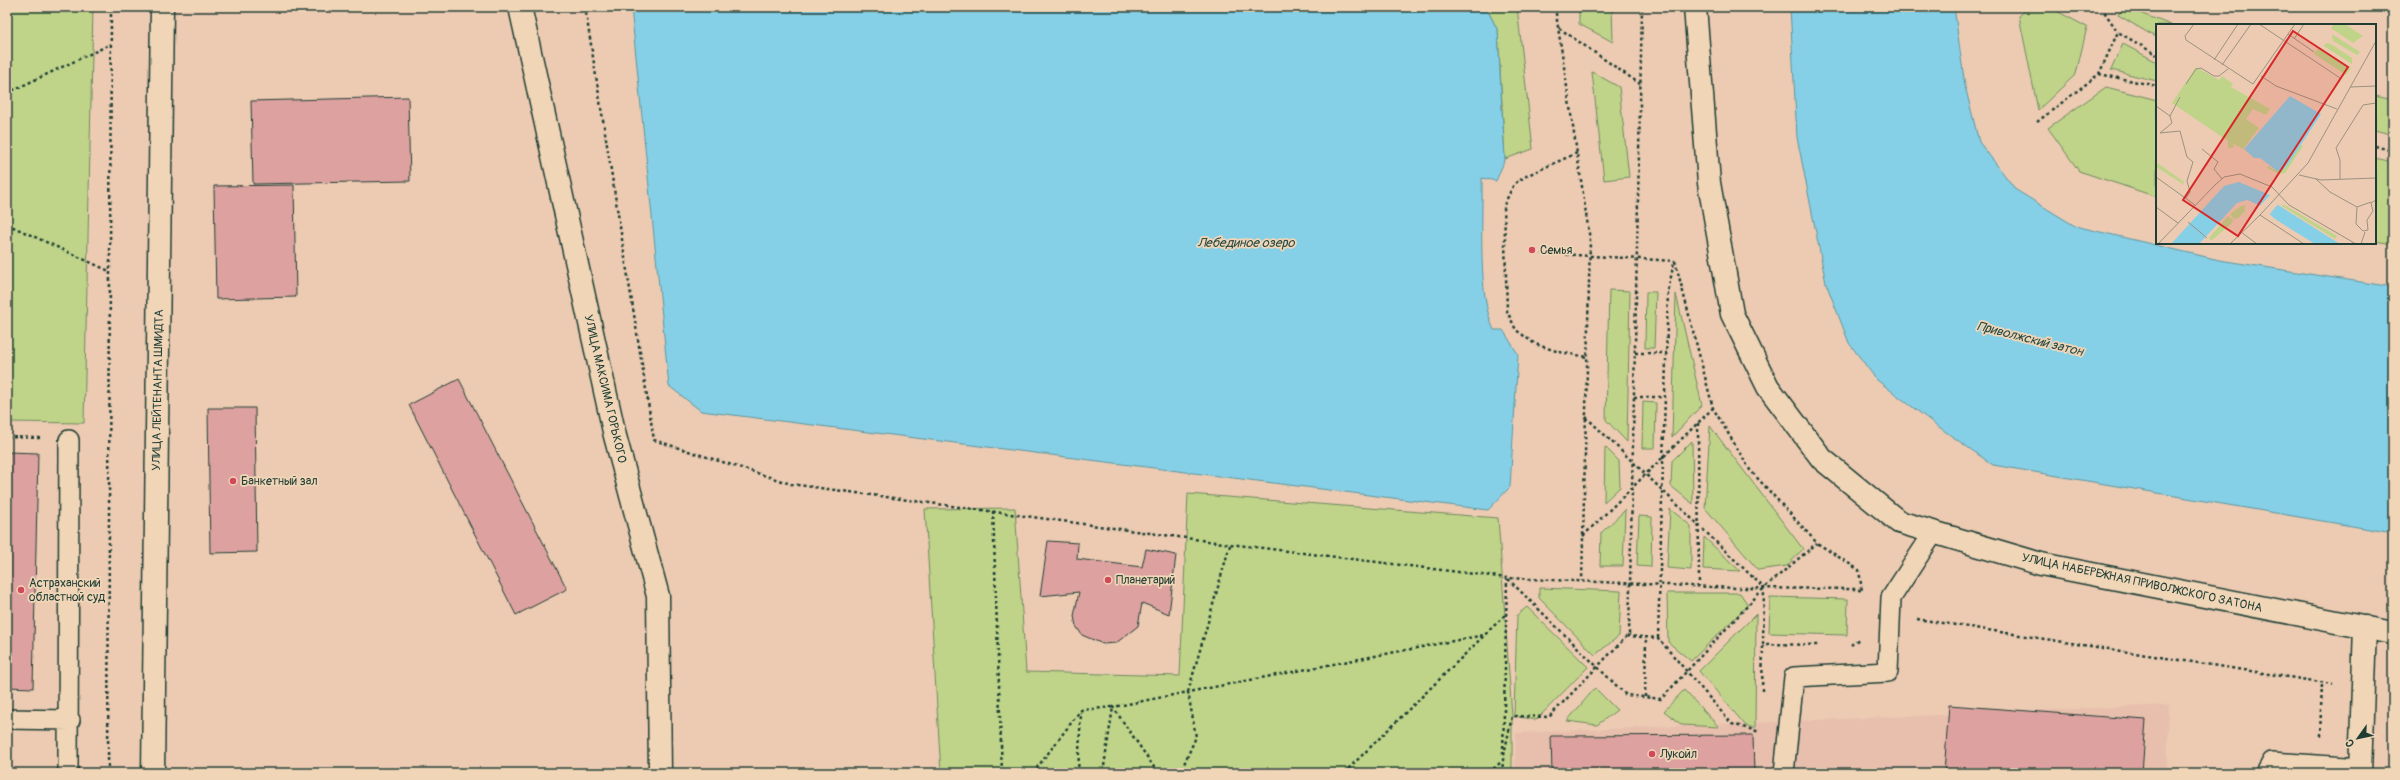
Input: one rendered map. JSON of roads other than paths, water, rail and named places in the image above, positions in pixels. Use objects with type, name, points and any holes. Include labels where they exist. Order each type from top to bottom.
[{"type":"street","name":"УЛИЦА ЛЕЙТЕНАНТА ШМИДТА","points":[[153,773],[162,7]]},
{"type":"street","name":"УЛИЦА МАКСИМА ГОРЬКОГО","points":[[520,7],[614,436],[658,596],[660,773]]},
{"type":"street","name":"УЛИЦА НАБЕРЕЖНАЯ ПРИВОЛЖСКОГО ЗАТОНА","points":[[1695,7],[1709,183],[1732,314],[1768,387],[1822,459],[1899,522],[2040,564],[2393,633]]},
{"type":"street","points":[[2360,771],[2365,627]]},
{"type":"lane","points":[[68,773],[70,720],[69,440]]},
{"type":"lane","points":[[1784,773],[1794,677],[1888,672],[1891,598],[1934,532]]},
{"type":"lane","points":[[7,719],[70,720]]},
{"type":"lane","points":[[2266,773],[2272,762],[2360,771]]},
{"type":"water","name":"Лебединое озеро","points":[[631,7],[1486,7],[1498,31],[1505,159],[1496,181],[1482,178],[1483,277],[1485,297],[1494,330],[1503,330],[1518,354],[1510,487],[1488,510],[701,411],[669,386]]},
{"type":"water","name":"Приволжский затон","points":[[1790,7],[1954,7],[1965,86],[1979,142],[2016,190],[2075,226],[2219,260],[2393,287],[2393,533],[1993,465],[1936,425],[1877,380],[1849,343],[1826,283],[1797,137]]},
{"type":"place","name":"Семья","points":[[1532,250]]},
{"type":"place","name":"Банкетный зал","points":[[233,481]]},
{"type":"place","name":"Планетарий","points":[[1108,580]]},
{"type":"place","name":"Астраханский областной суд","points":[[21,590]]},
{"type":"place","name":"Лукойл","points":[[1652,754]]}]
